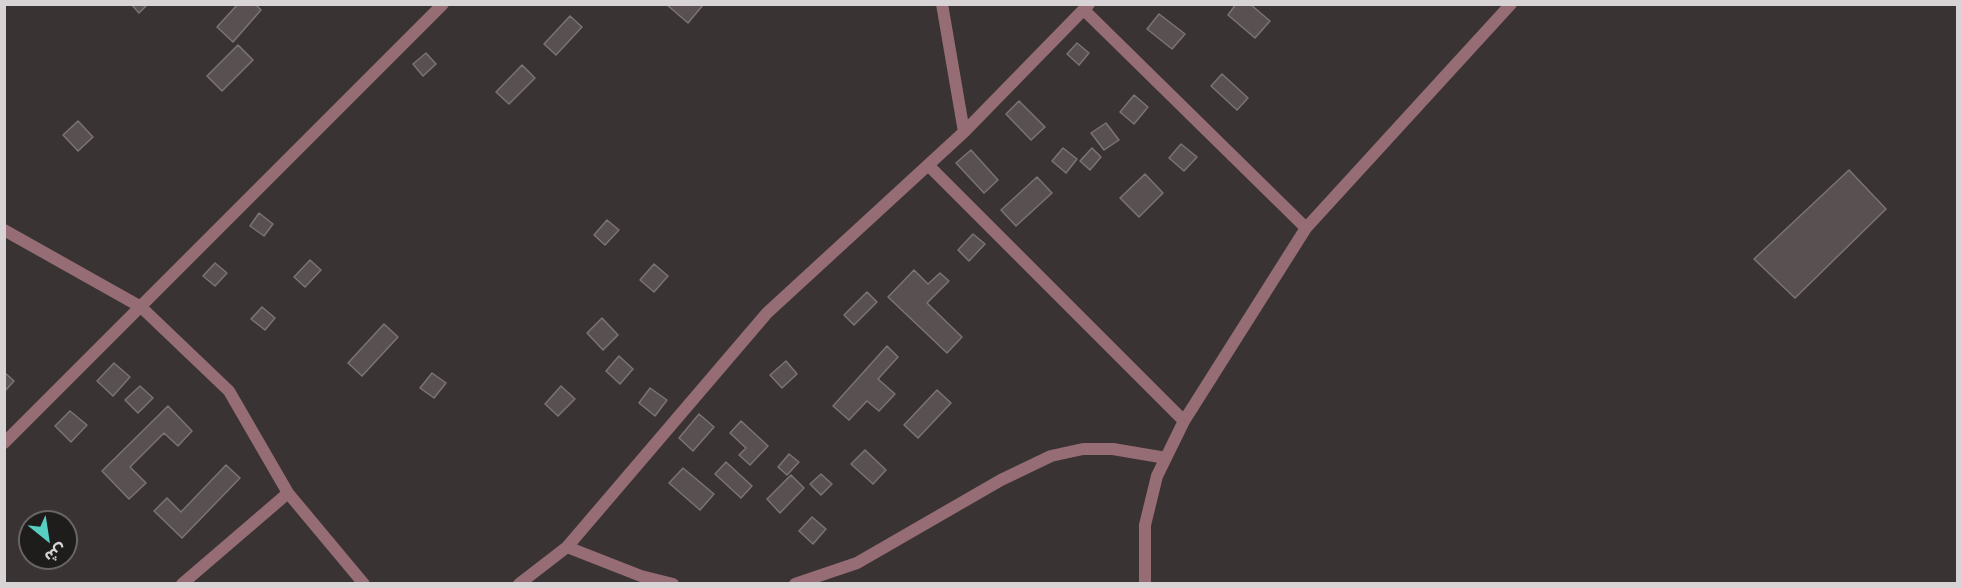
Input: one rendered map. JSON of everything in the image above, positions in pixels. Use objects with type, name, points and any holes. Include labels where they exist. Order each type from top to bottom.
[{"type":"street","points":[[4,443],[443,4]]},
{"type":"street","points":[[942,4],[964,132]]},
{"type":"street","points":[[1145,584],[1145,525],[1157,476],[1184,421],[1306,228],[1511,4]]},
{"type":"street","points":[[519,584],[567,547],[767,313],[964,132],[1086,7],[1306,228]]},
{"type":"street","points":[[928,165],[1184,421]]},
{"type":"street","points":[[4,230],[141,307],[229,391],[288,493],[363,584]]},
{"type":"street","points":[[795,584],[857,563],[1001,480],[1051,456],[1083,449],[1113,448],[1166,458]]},
{"type":"street","points":[[182,584],[288,493]]},
{"type":"street","points":[[567,547],[641,576],[673,584]]},
{"type":"building","points":[[131,4],[148,4],[139,13]]},
{"type":"building","points":[[238,4],[255,4],[261,10],[233,42],[217,27]]},
{"type":"building","points":[[666,4],[702,4],[703,5],[688,23]]},
{"type":"building","points":[[1236,4],[1250,4],[1270,21],[1255,38],[1228,15]]},
{"type":"building","points":[[1159,14],[1185,34],[1172,49],[1147,29]]},
{"type":"building","points":[[570,16],[582,27],[556,55],[544,44]]},
{"type":"building","points":[[1077,43],[1089,53],[1079,65],[1067,54]]},
{"type":"building","points":[[238,45],[253,60],[222,91],[207,76]]},
{"type":"building","points":[[426,53],[436,64],[423,76],[413,64]]},
{"type":"building","points":[[522,65],[535,78],[509,104],[496,92]]},
{"type":"building","points":[[1222,74],[1248,98],[1237,110],[1211,86]]},
{"type":"building","points":[[1134,95],[1148,107],[1134,124],[1120,112]]},
{"type":"building","points":[[1019,101],[1045,127],[1031,140],[1006,114]]},
{"type":"building","points":[[78,121],[93,137],[78,151],[63,135]]},
{"type":"building","points":[[1106,123],[1119,140],[1104,150],[1091,133]]},
{"type":"building","points":[[1181,144],[1197,157],[1184,171],[1169,158]]},
{"type":"building","points":[[1063,148],[1077,159],[1066,173],[1052,161]]},
{"type":"building","points":[[1092,148],[1101,157],[1090,170],[1080,161]]},
{"type":"building","points":[[971,150],[998,180],[984,193],[956,163]]},
{"type":"building","points":[[1849,170],[1886,209],[1795,298],[1754,259]]},
{"type":"building","points":[[1145,174],[1163,193],[1139,217],[1120,198]]},
{"type":"building","points":[[1037,177],[1052,193],[1016,226],[1001,210]]},
{"type":"building","points":[[259,213],[273,224],[264,236],[250,226]]},
{"type":"building","points":[[607,220],[619,230],[605,245],[594,235]]},
{"type":"building","points":[[973,234],[985,244],[969,261],[958,250]]},
{"type":"building","points":[[310,260],[321,270],[305,287],[294,277]]},
{"type":"building","points":[[215,263],[227,273],[215,286],[203,276]]},
{"type":"building","points":[[654,264],[668,276],[654,292],[640,280]]},
{"type":"building","points":[[914,270],[928,284],[940,273],[949,281],[927,303],[962,337],[947,353],[888,297]]},
{"type":"building","points":[[867,292],[877,302],[854,325],[844,315]]},
{"type":"building","points":[[262,307],[275,318],[265,330],[251,319]]},
{"type":"building","points":[[602,318],[618,335],[603,350],[587,333]]},
{"type":"building","points":[[384,324],[398,337],[362,376],[348,363]]},
{"type":"building","points":[[887,346],[898,357],[878,379],[895,394],[879,411],[867,401],[849,420],[833,406]]},
{"type":"building","points":[[619,356],[633,369],[620,384],[606,371]]},
{"type":"building","points":[[786,361],[797,374],[782,388],[770,375]]},
{"type":"building","points":[[114,363],[130,377],[113,396],[97,381]]},
{"type":"building","points":[[4,372],[14,381],[4,392]]},
{"type":"building","points":[[432,373],[446,383],[434,398],[420,388]]},
{"type":"building","points":[[140,386],[153,398],[138,413],[125,400]]},
{"type":"building","points":[[561,386],[575,399],[558,416],[545,404]]},
{"type":"building","points":[[650,388],[667,400],[655,416],[639,403]]},
{"type":"building","points":[[937,390],[951,403],[918,438],[904,425]]},
{"type":"building","points":[[168,406],[192,431],[178,446],[164,433],[130,467],[146,483],[129,499],[102,471]]},
{"type":"building","points":[[70,411],[87,425],[71,442],[55,426]]},
{"type":"building","points":[[699,414],[714,427],[693,451],[679,438]]},
{"type":"building","points":[[741,421],[768,446],[750,465],[739,455],[746,448],[730,433]]},
{"type":"building","points":[[865,450],[886,470],[873,484],[851,464]]},
{"type":"building","points":[[789,454],[799,462],[787,475],[778,467]]},
{"type":"building","points":[[726,462],[752,486],[741,498],[715,474]]},
{"type":"building","points":[[226,465],[240,478],[182,538],[154,511],[167,498],[181,512]]},
{"type":"building","points":[[683,468],[714,494],[700,510],[669,483]]},
{"type":"building","points":[[821,474],[832,484],[821,495],[810,484]]},
{"type":"building","points":[[791,475],[804,488],[780,513],[767,499]]},
{"type":"building","points":[[812,517],[826,529],[813,544],[799,531]]}]
